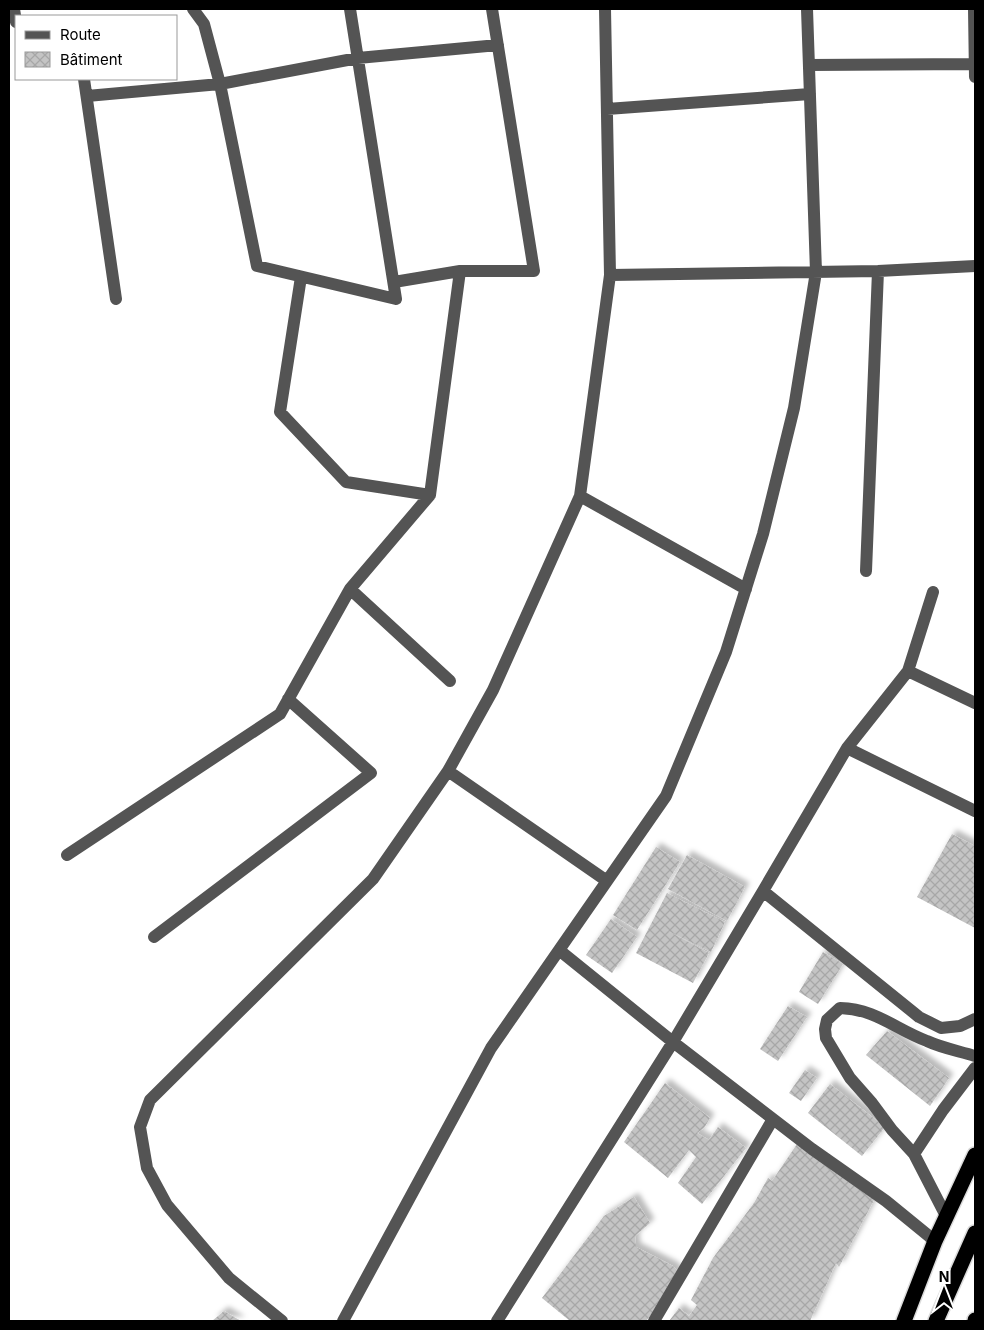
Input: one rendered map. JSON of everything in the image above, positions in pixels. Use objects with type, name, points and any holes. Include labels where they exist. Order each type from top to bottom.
[{"type":"highway","points":[[904,1321],[946,1216],[975,1155]]},
{"type":"highway","points":[[936,1321],[975,1233]]},
{"type":"street","points":[[193,9],[204,24],[220,84],[257,266],[396,299],[350,9]]},
{"type":"street","points":[[394,282],[460,271],[534,271],[492,9]]},
{"type":"street","points":[[282,1321],[229,1278],[167,1205],[147,1168],[140,1127],[150,1100],[373,879],[448,771],[493,690],[580,496],[610,275],[605,9]]},
{"type":"street","points":[[343,1321],[491,1048],[666,796],[726,652],[764,534],[794,408],[816,272],[807,9]]},
{"type":"street","points":[[974,9],[975,77]]},
{"type":"street","points":[[87,96],[220,84],[358,58],[498,45]]},
{"type":"street","points":[[809,65],[975,64]]},
{"type":"street","points":[[84,80],[116,299]]},
{"type":"street","points":[[607,109],[810,94]]},
{"type":"street","points":[[610,275],[878,271],[975,266]]},
{"type":"street","points":[[67,856],[280,714],[350,589],[430,495],[460,271]]},
{"type":"street","points":[[866,571],[878,271]]},
{"type":"street","points":[[301,277],[280,412],[346,482],[430,495]]},
{"type":"street","points":[[580,496],[746,589]]},
{"type":"street","points":[[350,589],[450,681]]},
{"type":"street","points":[[497,1321],[672,1042],[764,891],[847,748],[908,670],[933,592]]},
{"type":"street","points":[[908,670],[975,703]]},
{"type":"street","points":[[154,937],[371,772],[288,699]]},
{"type":"street","points":[[847,748],[975,811]]},
{"type":"street","points":[[448,771],[607,881]]},
{"type":"street","points":[[764,891],[919,1017],[941,1028],[960,1026],[975,1018]]},
{"type":"street","points":[[559,950],[672,1042],[812,1149],[886,1201],[935,1242]]},
{"type":"street","points":[[946,1216],[914,1154],[850,1078],[826,1038],[827,1020],[840,1008],[856,1008],[871,1013],[927,1042],[975,1056]]},
{"type":"street","points":[[914,1154],[943,1110],[975,1068]]},
{"type":"street","points":[[654,1321],[773,1119]]},
{"type":"building","points":[[952,834],[975,846],[975,928],[917,897]]},
{"type":"building","points":[[656,847],[680,862],[637,930],[613,915]]},
{"type":"building","points":[[687,855],[745,887],[727,921],[668,889]]},
{"type":"building","points":[[667,893],[725,922],[711,952],[666,930],[709,953],[693,983],[636,953]]},
{"type":"building","points":[[611,919],[637,937],[612,973],[586,955]]},
{"type":"building","points":[[823,952],[843,964],[818,1004],[799,992]]},
{"type":"building","points":[[788,1006],[807,1017],[778,1061],[760,1049]]},
{"type":"building","points":[[887,1031],[949,1078],[930,1106],[866,1055]]},
{"type":"building","points":[[805,1070],[817,1078],[801,1101],[789,1093]]},
{"type":"building","points":[[665,1083],[710,1118],[704,1128],[697,1133],[709,1140],[718,1127],[746,1148],[702,1204],[678,1183],[696,1157],[689,1150],[668,1178],[624,1142]]},
{"type":"building","points":[[830,1084],[885,1127],[862,1156],[808,1113]]},
{"type":"building","points":[[797,1144],[874,1200],[839,1267],[836,1263],[810,1321],[669,1321],[679,1308],[689,1316],[697,1305],[691,1300],[713,1258],[754,1203],[768,1178],[772,1181]]},
{"type":"building","points":[[634,1197],[650,1223],[635,1236],[636,1247],[673,1266],[678,1271],[662,1302],[646,1321],[570,1321],[542,1298],[604,1216]]},
{"type":"building","points":[[224,1311],[241,1321],[212,1321]]}]
